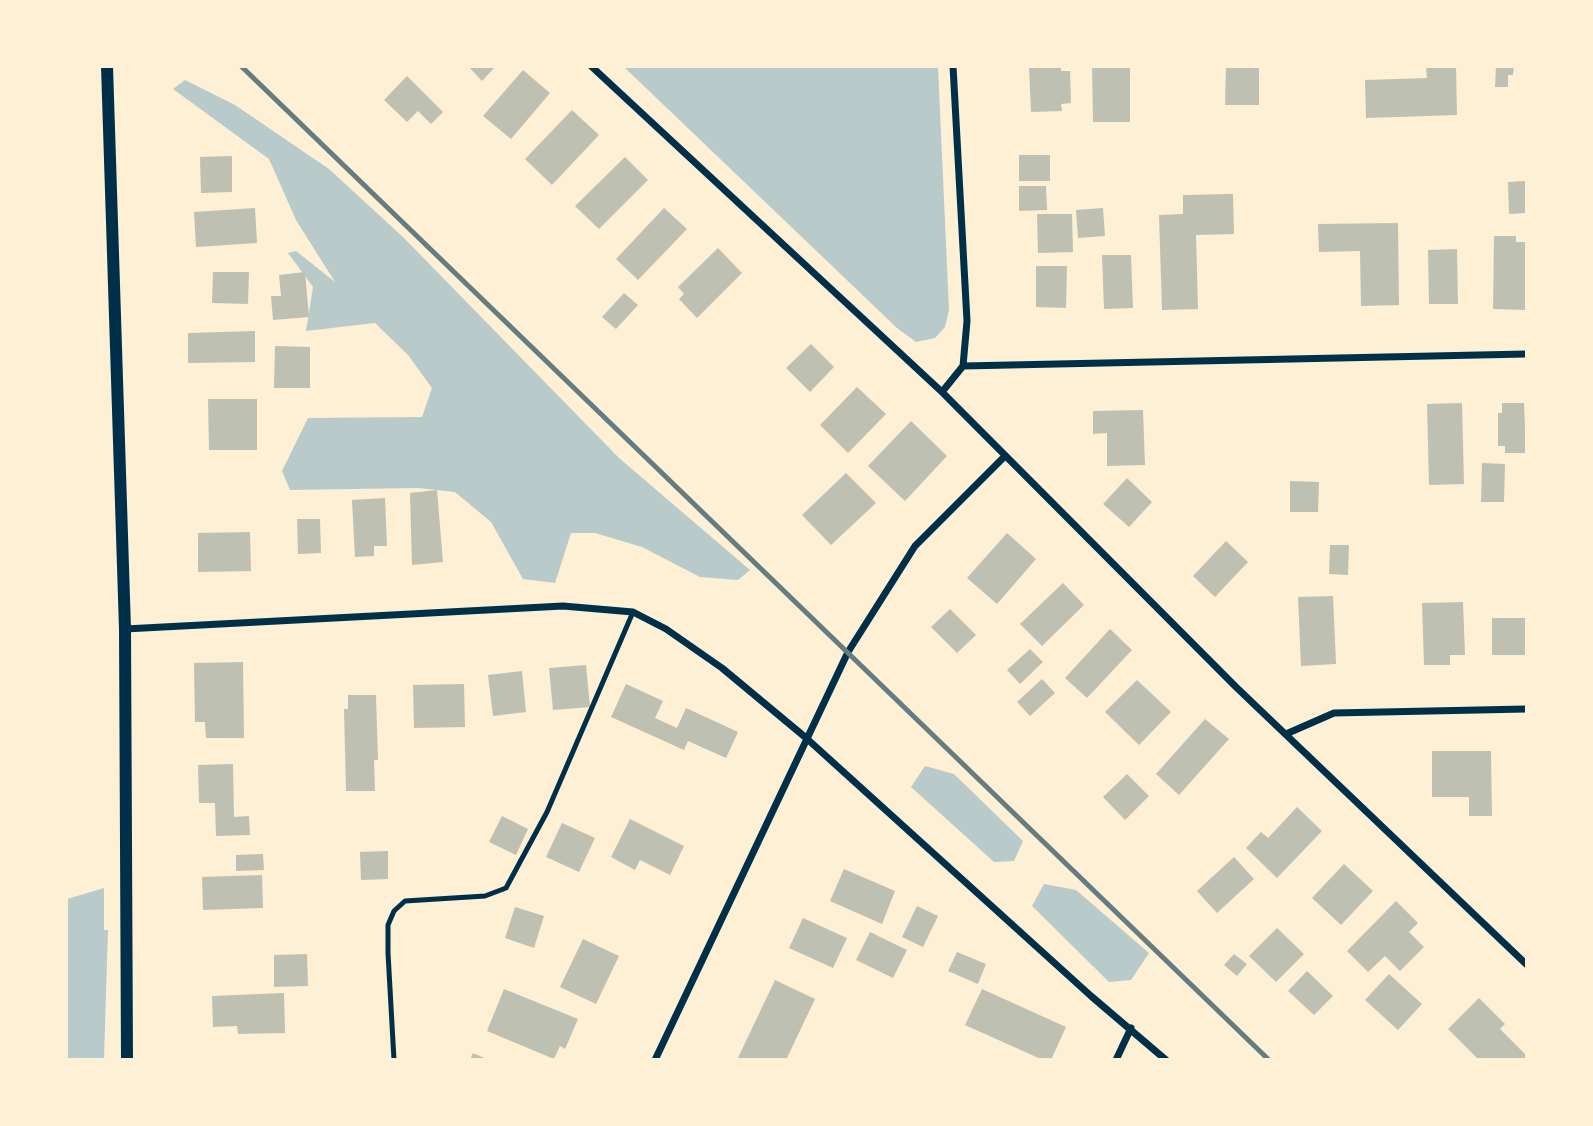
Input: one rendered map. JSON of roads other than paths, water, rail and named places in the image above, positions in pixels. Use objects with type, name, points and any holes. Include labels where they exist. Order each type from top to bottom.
[{"type":"street","points":[[107,66],[125,629],[127,1059]]},
{"type":"street","points":[[591,66],[942,391],[1004,457],[1286,734],[1527,964]]},
{"type":"street","points":[[942,391],[963,366],[967,321],[953,66]]},
{"type":"street","points":[[963,366],[1527,354]]},
{"type":"street","points":[[655,1059],[805,737],[848,652],[915,546],[1004,457]]},
{"type":"street","points":[[125,629],[563,606],[633,612],[666,629],[722,668],[805,737],[1091,996],[1166,1059]]},
{"type":"street","points":[[1286,734],[1334,713],[1527,709]]},
{"type":"street","points":[[1116,1059],[1131,1028]]},
{"type":"lane","points":[[394,1059],[388,925],[394,911],[405,901],[485,896],[506,887],[547,812],[633,612]]},
{"type":"railway","points":[[241,66],[1269,1060]]}]
